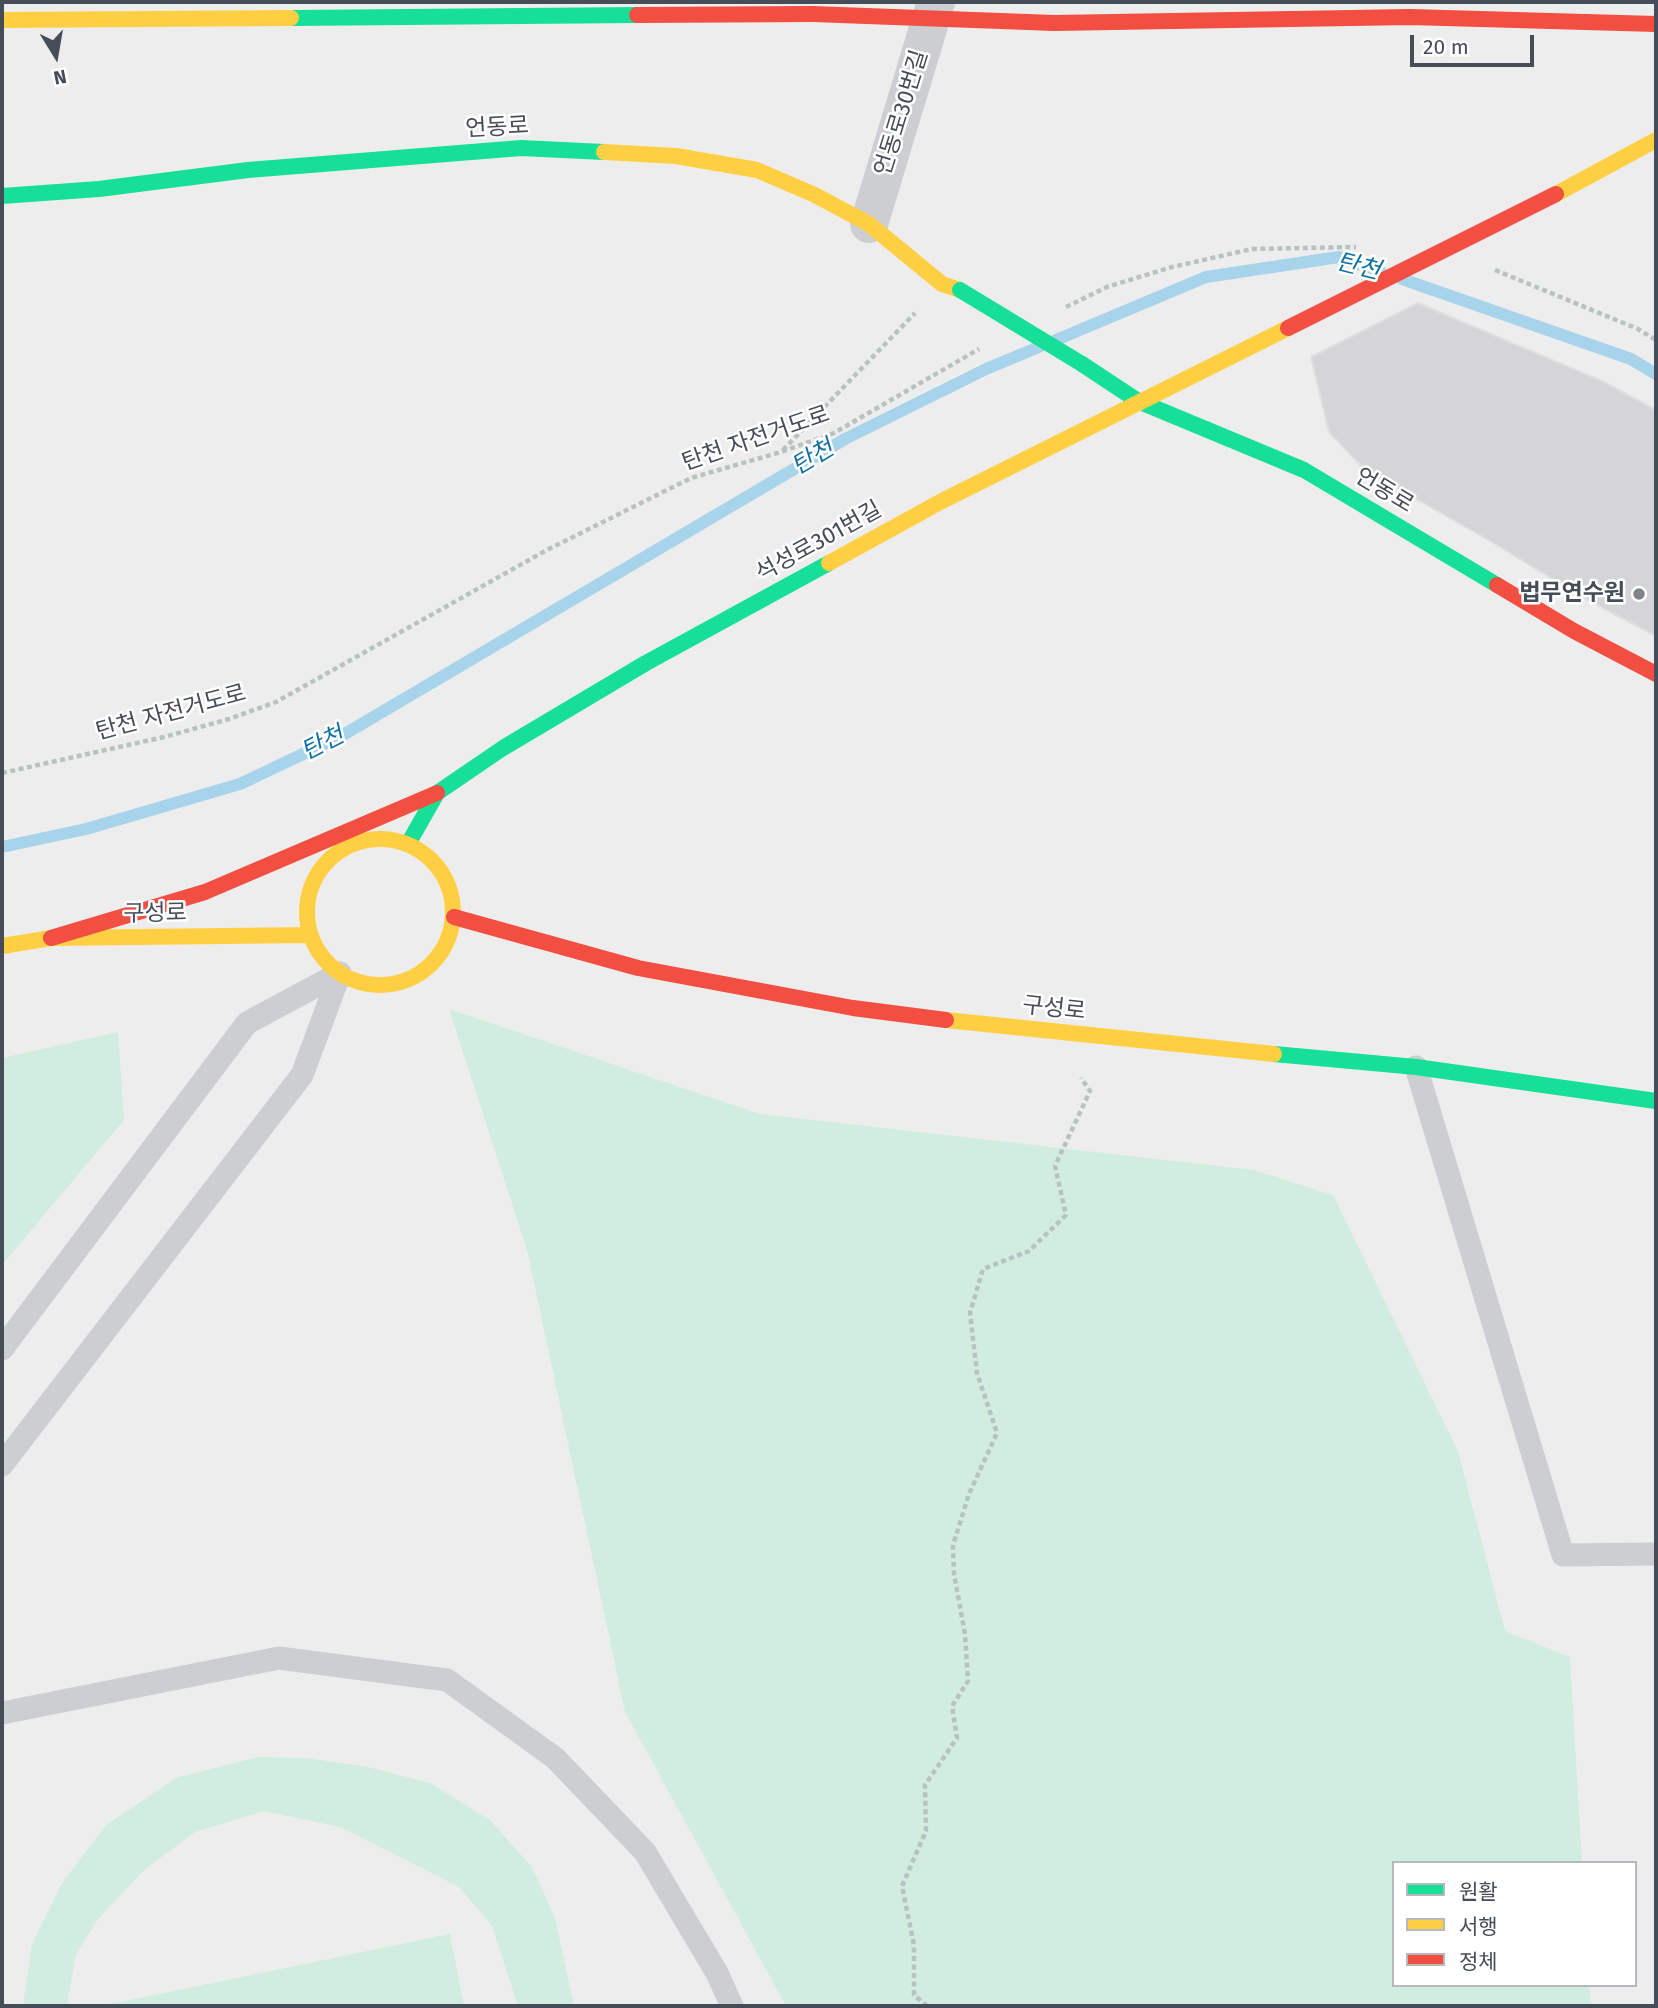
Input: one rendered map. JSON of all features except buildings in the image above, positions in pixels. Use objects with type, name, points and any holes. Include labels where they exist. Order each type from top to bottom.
[{"type":"main road","points":[[2,20],[813,15],[1054,23],[1410,17],[1656,24]]},
{"type":"main road","name":"석성로301번길","points":[[408,844],[437,793],[503,748],[646,663],[942,501],[1556,194],[1656,140]]},
{"type":"main road","name":"언동로","points":[[2,197],[396,157],[521,148],[588,149],[676,156],[757,170],[815,195],[869,224],[942,284],[960,290],[1138,401],[1304,470],[1574,631],[1656,674]]},
{"type":"main road","points":[[51,938],[205,891],[437,793]]},
{"type":"main road","points":[[385,838],[408,844],[429,856],[444,876],[452,899],[454,917],[445,946],[430,965],[410,978],[386,984],[362,983],[340,973],[322,957],[310,935],[306,912],[310,889],[321,867],[339,851],[361,841],[385,838]]},
{"type":"main road","name":"구성로","points":[[454,917],[639,968],[853,1008],[1052,1033],[1416,1067],[1656,1101]]},
{"type":"main road","name":"구성로","points":[[2,946],[51,938],[310,935]]},
{"type":"street","name":"언동로30번길","points":[[869,224],[936,2]]},
{"type":"lane","points":[[2,1349],[247,1023],[340,973]]},
{"type":"lane","points":[[2,1465],[302,1075],[340,973]]},
{"type":"lane","points":[[1416,1067],[1563,1555],[1656,1554]]},
{"type":"lane","points":[[2,1713],[279,1658],[447,1681],[555,1758],[645,1852],[717,1973],[732,2006]]},
{"type":"path","points":[[1057,311],[1107,287],[1172,267],[1252,249],[1365,247]]},
{"type":"path","points":[[1481,267],[1507,272],[1638,329],[1656,340]]},
{"type":"path","points":[[781,452],[942,284]]},
{"type":"path","name":"탄천 자전거도로","points":[[2,774],[164,737],[229,719],[276,702],[545,551],[691,478],[781,452],[834,433],[982,348]]},
{"type":"path","points":[[927,2006],[914,1995],[914,1945],[902,1886],[926,1831],[925,1784],[957,1738],[952,1706],[968,1681],[965,1634],[954,1574],[953,1545],[969,1494],[998,1433],[977,1373],[970,1313],[983,1269],[1029,1251],[1066,1215],[1055,1166],[1090,1091],[1052,1033]]},
{"type":"green space","points":[[449,1009],[760,1114],[1254,1170],[1333,1195],[1458,1451],[1505,1631],[1570,1657],[1582,1861],[1392,1861],[1392,1987],[1589,1987],[1591,2006],[786,2006],[625,1712],[527,1250]]},
{"type":"green space","points":[[118,1032],[124,1120],[2,1265],[2,1058]]},
{"type":"green space","points":[[258,1757],[306,1758],[368,1767],[430,1783],[490,1820],[532,1867],[555,1918],[574,2006],[518,2006],[492,1926],[459,1887],[340,1827],[264,1811],[195,1832],[144,1870],[98,1919],[76,1954],[67,2006],[23,2006],[32,1944],[62,1883],[106,1825],[176,1778]]},
{"type":"green space","points":[[450,1934],[464,2006],[101,2006]]},
{"type":"waterway","name":"탄천","points":[[1056,340],[1206,277],[1339,257],[1381,272]]},
{"type":"waterway","name":"탄천","points":[[1402,279],[1631,359],[1656,374]]},
{"type":"waterway","name":"탄천","points":[[2,847],[86,829],[240,784],[343,735],[845,439],[986,369],[1039,347]]},
{"type":"traffic: fast","points":[[291,18],[637,15]]},
{"type":"traffic: fast","points":[[2,196],[99,189],[248,170],[521,148],[604,152]]},
{"type":"traffic: fast","points":[[960,290],[1082,364]]},
{"type":"traffic: fast","points":[[1082,364],[1138,401],[1304,470],[1497,585]]},
{"type":"traffic: fast","points":[[408,844],[437,793],[503,748],[646,663],[829,563]]},
{"type":"traffic: fast","points":[[1274,1054],[1416,1067],[1656,1101]]},
{"type":"traffic: slow","points":[[2,20],[291,18]]},
{"type":"traffic: slow","points":[[1556,194],[1656,140]]},
{"type":"traffic: slow","points":[[604,152],[676,156],[757,170],[815,195],[869,224],[942,284],[960,290]]},
{"type":"traffic: slow","points":[[829,563],[942,501],[1288,328]]},
{"type":"traffic: slow","points":[[380,839],[408,845],[431,861],[447,884],[453,912],[447,940],[431,963],[408,979],[380,985],[352,979],[329,963],[313,940],[307,912],[313,884],[329,861],[352,845],[380,839]]},
{"type":"traffic: slow","points":[[2,946],[51,938],[310,935]]},
{"type":"traffic: slow","points":[[946,1020],[1274,1054]]},
{"type":"traffic: jam","points":[[637,15],[813,14]]},
{"type":"traffic: jam","points":[[813,14],[1054,23]]},
{"type":"traffic: jam","points":[[1054,23],[1410,17],[1656,24]]},
{"type":"traffic: jam","points":[[1288,328],[1556,194]]},
{"type":"traffic: jam","points":[[1497,585],[1574,631],[1656,674]]},
{"type":"traffic: jam","points":[[51,938],[205,892],[437,793]]},
{"type":"traffic: jam","points":[[454,917],[638,968],[853,1008],[946,1020]]},
{"type":"place","name":"법무연수원","points":[[1639,594]]}]
